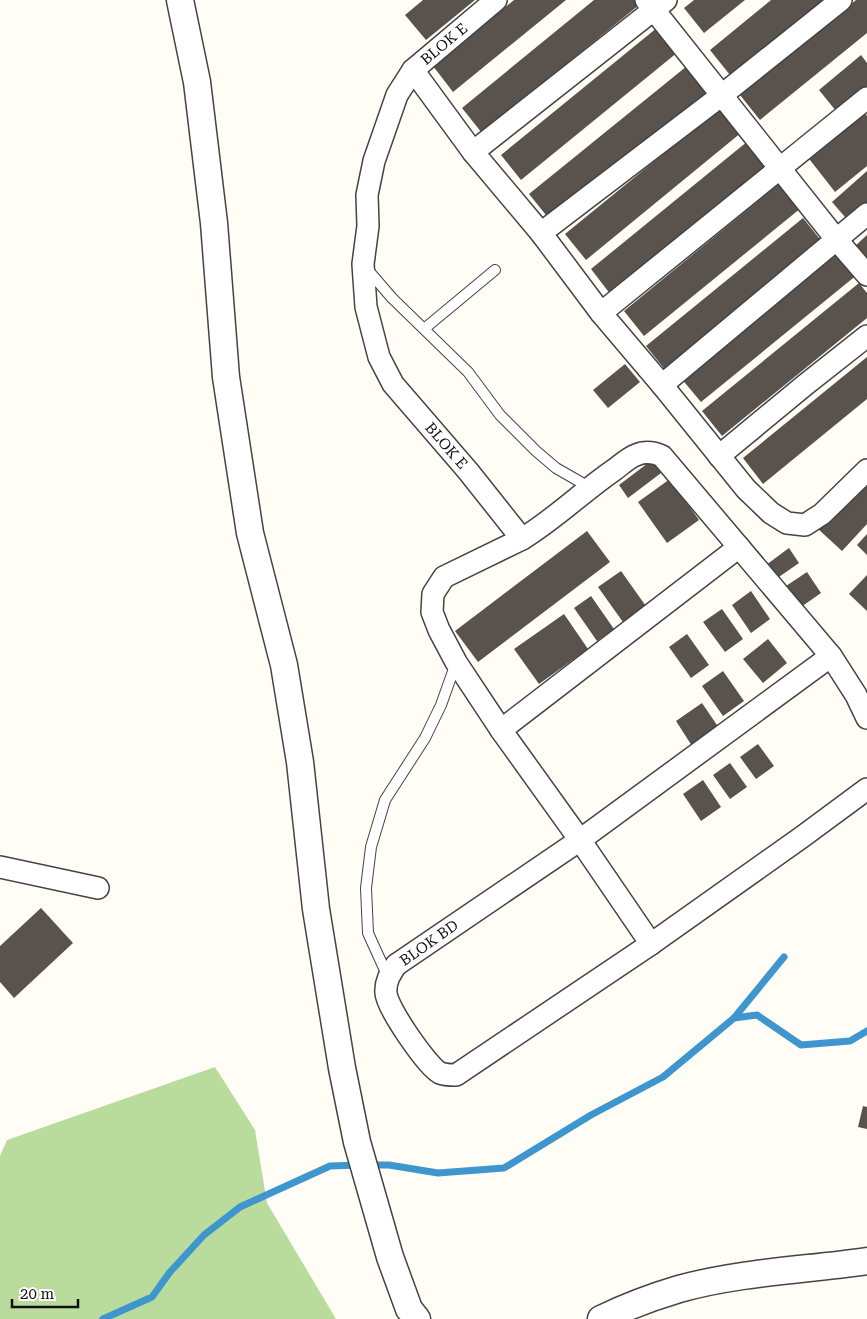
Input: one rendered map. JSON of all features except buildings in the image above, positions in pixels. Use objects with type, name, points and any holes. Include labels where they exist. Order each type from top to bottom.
[{"type":"street","points":[[180,0],[197,82],[212,204],[226,377],[250,533],[284,665],[300,762],[316,908],[342,1068],[357,1142],[390,1257],[409,1309],[417,1319]]},
{"type":"street","name":"BLOK E","points":[[496,0],[413,70],[397,95],[374,161],[367,195],[368,226],[363,264],[366,307],[379,358],[392,384],[468,471],[522,539]]},
{"type":"street","points":[[541,233],[722,95],[841,0]]},
{"type":"street","points":[[473,152],[655,3],[722,95],[836,239],[867,275]]},
{"type":"street","points":[[413,70],[473,152],[541,233],[601,313],[746,489],[771,514],[787,523],[804,525],[822,514],[867,470]]},
{"type":"street","points":[[601,313],[867,98]]},
{"type":"street","points":[[662,385],[867,214]]},
{"type":"street","points":[[719,456],[867,336]]},
{"type":"street","points":[[867,718],[856,695],[831,656],[662,456],[654,452],[636,455],[589,487],[535,531],[522,539],[444,577],[433,594],[432,612],[456,662],[501,730],[580,840],[651,944],[867,789]]},
{"type":"street","points":[[501,730],[739,547]]},
{"type":"street","name":"BLOK BD","points":[[651,944],[456,1075],[440,1072],[431,1065],[394,1014],[386,994],[388,977],[396,965],[580,840],[831,656]]},
{"type":"street","points":[[0,867],[98,888]]},
{"type":"street","points":[[601,1319],[637,1302],[679,1289],[712,1282],[867,1261]]},
{"type":"lane","points":[[363,264],[392,298],[468,372],[500,415],[536,451],[556,468],[589,487]]},
{"type":"lane","points":[[424,329],[495,270]]},
{"type":"lane","points":[[388,977],[368,933],[366,888],[371,847],[384,800],[425,738],[441,705],[456,662]]},
{"type":"green space","points":[[215,1067],[255,1130],[267,1203],[336,1319],[0,1319],[0,1156],[7,1140]]},
{"type":"waterway","points":[[370,1165],[389,1165],[438,1173],[504,1168],[591,1115],[663,1077],[734,1018],[784,957]]},
{"type":"waterway","points":[[734,1018],[757,1015],[801,1045],[850,1041],[867,1031]]},
{"type":"waterway","points":[[103,1319],[152,1297],[170,1272],[204,1235],[240,1207],[330,1166],[359,1165]]}]
